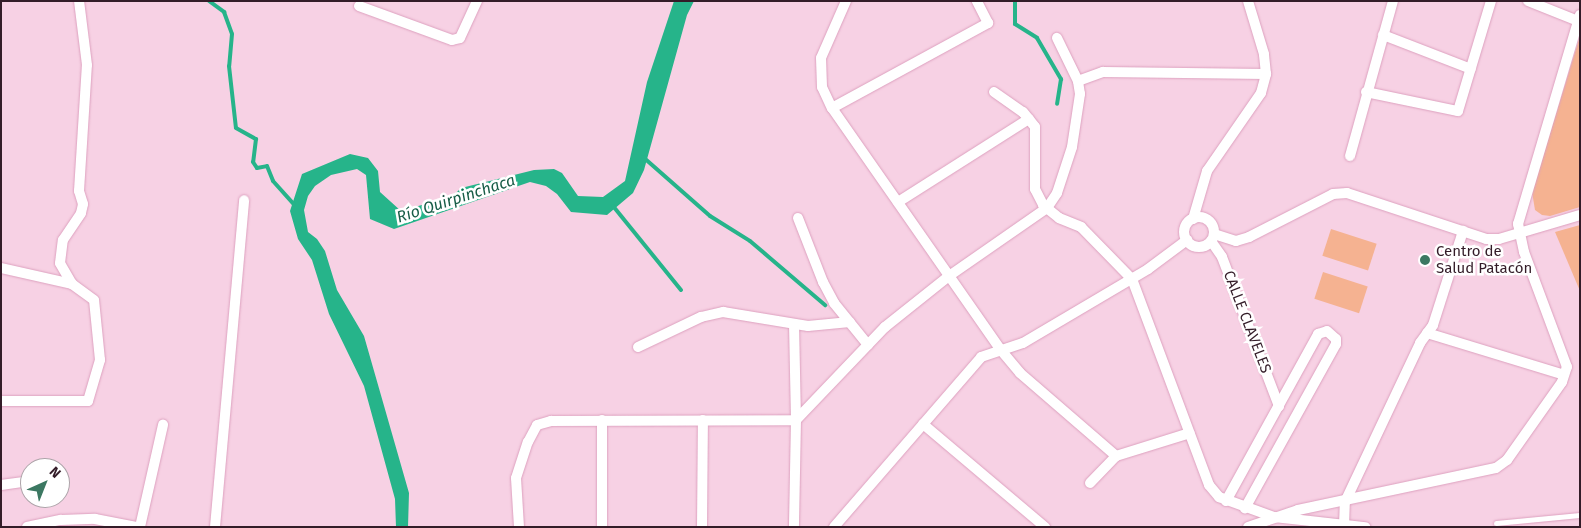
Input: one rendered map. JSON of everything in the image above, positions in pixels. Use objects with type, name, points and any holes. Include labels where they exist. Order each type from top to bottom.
[{"type":"street","points":[[72,284],[60,263],[63,240],[81,213],[83,204],[79,190],[87,65],[79,1]]},
{"type":"street","points":[[359,6],[452,40],[460,38],[477,1]]},
{"type":"street","points":[[846,1],[821,58],[822,87],[832,108],[1000,349],[1020,373],[1116,456]]},
{"type":"street","points":[[832,108],[988,24],[977,1]]},
{"type":"street","points":[[1248,1],[1264,54],[1266,74],[1261,93],[1208,172],[1193,219],[1184,231],[1186,240],[1199,247],[1212,238],[1236,241],[1249,237],[1333,194],[1347,193],[1486,239],[1499,239],[1580,215]]},
{"type":"street","points":[[1350,156],[1366,92],[1393,1]]},
{"type":"street","points":[[1366,92],[1458,111],[1491,1]]},
{"type":"street","points":[[1248,527],[1274,517],[1496,468],[1507,460],[1564,375],[1567,366],[1519,232],[1527,186],[1579,18],[1528,1]]},
{"type":"street","points":[[1383,35],[1471,69]]},
{"type":"street","points":[[519,527],[516,478],[528,442],[537,425],[551,420],[796,420],[885,327],[949,276],[1047,208],[1057,193],[1072,147],[1080,94],[1078,81],[1057,38]]},
{"type":"street","points":[[1078,81],[1103,72],[1266,74]]},
{"type":"street","points":[[994,92],[1029,119],[1035,127],[1037,140],[1033,170],[1035,189],[1047,208],[1081,227],[1132,278],[1209,485],[1226,502],[1274,517],[1365,527]]},
{"type":"street","points":[[898,202],[1029,119]]},
{"type":"street","points":[[215,527],[244,200]]},
{"type":"street","points":[[798,218],[823,282],[868,345]]},
{"type":"street","points":[[1193,219],[1206,219],[1212,226],[1212,238]]},
{"type":"street","points":[[1344,526],[1345,502],[1427,333],[1464,231]]},
{"type":"street","name":"CALLE CLAVELES","points":[[1212,238],[1222,257],[1279,406]]},
{"type":"street","points":[[834,527],[980,357],[1000,349],[1023,344],[1132,278],[1186,240]]},
{"type":"street","points":[[1,268],[72,284],[94,300],[97,309],[100,360],[88,400],[1,401]]},
{"type":"street","points":[[638,348],[701,317],[723,312],[794,324],[850,322]]},
{"type":"street","points":[[794,324],[796,420],[794,527]]},
{"type":"street","points":[[1226,502],[1318,334],[1322,331],[1332,333],[1336,344],[1245,508]]},
{"type":"street","points":[[1427,333],[1564,375]]},
{"type":"street","points":[[602,420],[602,527]]},
{"type":"street","points":[[702,527],[704,420]]},
{"type":"street","points":[[923,424],[1045,527]]},
{"type":"street","points":[[140,527],[163,425]]},
{"type":"street","points":[[1090,483],[1116,456],[1190,433]]},
{"type":"street","points":[[1,485],[20,482]]},
{"type":"street","points":[[27,527],[60,520],[95,519],[136,527]]},
{"type":"lane","points":[[1496,523],[1580,516]]},
{"type":"shaded area","points":[[1580,36],[1580,207],[1550,216],[1542,215],[1535,210],[1532,192]]},
{"type":"shaded area","points":[[1580,225],[1580,291],[1555,232]]},
{"type":"shaded area","points":[[1331,229],[1377,244],[1368,270],[1322,256]]},
{"type":"shaded area","points":[[1323,272],[1368,287],[1359,313],[1314,299]]},
{"type":"water","name":"Río Quirpinchaca","points":[[674,1],[694,1],[687,15],[644,170],[633,193],[607,215],[571,212],[557,194],[546,186],[530,182],[394,229],[370,219],[366,175],[357,169],[331,175],[315,186],[308,196],[304,210],[308,232],[317,239],[325,251],[337,290],[364,336],[409,493],[408,527],[396,527],[395,499],[364,386],[329,314],[312,260],[298,239],[290,211],[302,174],[350,154],[368,158],[378,171],[380,192],[401,211],[453,196],[461,188],[534,170],[554,169],[562,173],[578,196],[603,197],[625,181],[647,82]]},
{"type":"waterway","points":[[209,1],[224,12],[232,34],[229,66],[236,128],[256,139],[253,162],[257,168],[267,166],[273,181],[294,204]]},
{"type":"waterway","points":[[1015,1],[1015,24],[1037,38],[1061,79],[1057,104]]},
{"type":"waterway","points":[[643,157],[710,216],[750,241],[825,305]]},
{"type":"waterway","points":[[613,206],[681,290]]},
{"type":"place","name":"Centro de Salud Patacón","points":[[1425,260]]}]
